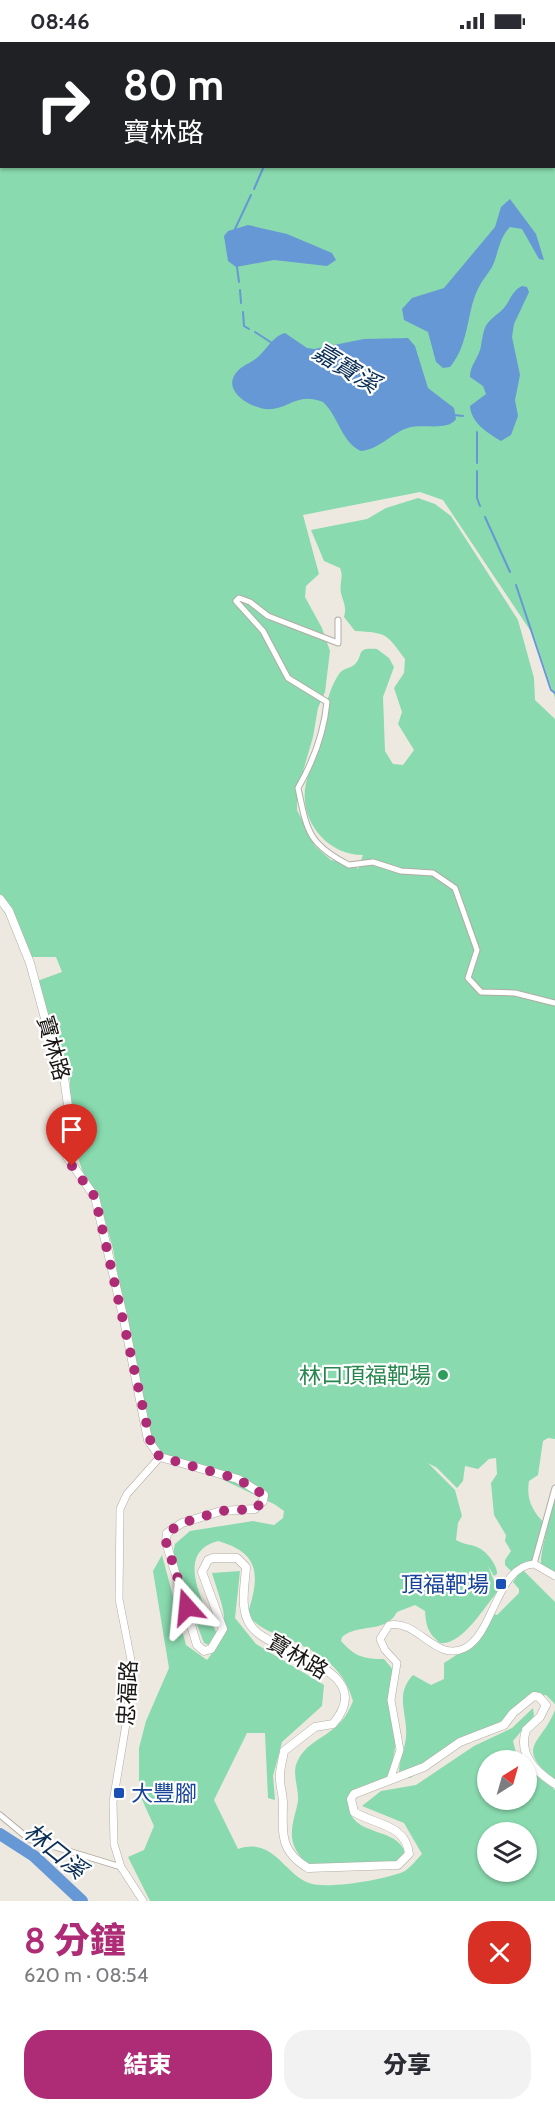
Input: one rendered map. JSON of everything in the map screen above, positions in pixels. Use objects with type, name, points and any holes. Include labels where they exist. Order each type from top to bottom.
[{"type":"main road","name":"寶林路","points":[[0,899],[9,911],[30,963],[53,1056],[64,1077],[69,1113],[67,1157],[95,1197],[124,1320],[148,1440],[160,1457],[238,1479],[260,1491],[265,1497],[255,1509],[221,1511],[182,1523],[167,1533],[166,1542],[199,1647],[207,1651],[214,1647],[223,1629],[202,1572],[213,1558],[237,1558],[246,1567],[243,1606],[251,1626],[271,1642],[320,1663],[335,1676],[344,1693],[343,1712],[333,1724],[315,1727],[284,1751],[280,1775],[284,1806],[281,1835],[298,1863],[308,1868],[381,1867],[399,1865],[404,1862],[409,1854],[407,1843],[391,1827],[354,1812],[351,1805],[354,1794],[361,1789],[424,1767],[460,1742],[504,1725],[513,1713],[534,1696],[544,1701],[546,1705],[540,1717],[526,1730],[524,1753],[528,1761],[555,1784]]},
{"type":"street","points":[[338,620],[338,643],[268,616],[250,602],[239,598],[237,601],[263,631],[288,678],[327,702],[326,716],[311,765],[298,788],[307,831],[318,845],[349,865],[373,862],[401,871],[433,873],[455,888],[477,950],[468,978],[481,992],[515,993],[555,1003]]},
{"type":"street","name":"忠福路","points":[[142,1901],[121,1867],[114,1844],[113,1802],[127,1718],[131,1660],[119,1599],[120,1509],[127,1494],[160,1457]]},
{"type":"street","points":[[534,1564],[555,1488]]},
{"type":"street","points":[[390,1779],[400,1750],[391,1700],[397,1663],[385,1650],[380,1639],[382,1632],[389,1625],[406,1625],[445,1650],[463,1649],[477,1637],[513,1574],[526,1565],[534,1564],[555,1576]]},
{"type":"street","points":[[0,1815],[29,1839],[121,1867]]},
{"type":"green space","points":[[0,168],[555,168],[555,698],[534,636],[443,500],[420,492],[303,515],[319,574],[306,586],[305,597],[322,628],[330,651],[325,692],[318,708],[313,737],[297,792],[297,810],[315,846],[331,860],[354,865],[358,869],[363,855],[337,849],[318,832],[306,809],[306,783],[316,757],[330,692],[341,672],[354,665],[365,649],[377,649],[389,658],[394,667],[383,697],[385,751],[393,764],[403,765],[414,750],[398,724],[402,712],[394,688],[404,673],[405,659],[385,636],[355,631],[344,617],[345,607],[340,568],[324,561],[311,530],[367,519],[386,508],[418,498],[435,504],[451,516],[518,620],[534,678],[535,700],[555,719],[555,1439],[548,1438],[543,1441],[538,1475],[529,1481],[528,1487],[531,1504],[544,1523],[534,1560],[512,1572],[505,1565],[505,1560],[511,1551],[505,1541],[506,1535],[494,1515],[491,1483],[497,1474],[496,1458],[489,1459],[478,1469],[465,1466],[463,1481],[457,1488],[437,1468],[428,1463],[455,1490],[462,1516],[458,1523],[456,1540],[479,1548],[494,1563],[497,1574],[494,1576],[488,1566],[498,1591],[465,1632],[448,1642],[440,1643],[433,1636],[427,1625],[425,1611],[415,1605],[397,1612],[386,1623],[355,1630],[342,1637],[341,1641],[355,1654],[365,1658],[384,1659],[395,1672],[392,1726],[396,1742],[391,1772],[384,1782],[359,1793],[349,1810],[353,1819],[360,1824],[394,1839],[401,1845],[405,1853],[399,1863],[318,1867],[308,1864],[296,1850],[292,1832],[298,1801],[296,1765],[310,1745],[341,1722],[353,1701],[344,1680],[331,1664],[315,1653],[255,1622],[248,1613],[254,1587],[253,1567],[242,1552],[218,1541],[204,1547],[197,1557],[195,1569],[200,1596],[217,1634],[211,1646],[204,1643],[172,1558],[175,1544],[190,1531],[253,1521],[274,1525],[283,1518],[284,1511],[213,1475],[172,1464],[154,1449],[144,1419],[113,1249],[97,1192],[85,1179],[74,1145],[70,1115],[70,1080],[37,981],[62,972],[56,957],[26,957],[16,930],[0,906]]},
{"type":"green space","points":[[555,1497],[555,1574],[541,1565],[541,1560]]},
{"type":"green space","points":[[162,1555],[186,1645],[207,1660],[216,1648],[224,1627],[223,1608],[212,1573],[240,1571],[235,1618],[256,1644],[324,1685],[322,1706],[282,1742],[273,1776],[275,1800],[268,1798],[265,1733],[247,1733],[214,1800],[238,1849],[261,1848],[277,1858],[300,1878],[317,1885],[357,1883],[405,1871],[422,1854],[404,1823],[362,1806],[381,1791],[416,1785],[474,1746],[512,1728],[533,1708],[534,1716],[513,1741],[515,1750],[477,1750],[477,1810],[537,1810],[537,1776],[555,1790],[555,1901],[150,1901],[128,1857],[144,1850],[154,1826],[139,1793],[139,1748],[146,1721],[169,1668],[153,1571]]},
{"type":"green space","points":[[522,1569],[555,1602],[555,1704],[546,1695],[533,1697],[497,1724],[472,1736],[436,1763],[410,1778],[403,1778],[399,1773],[406,1737],[403,1697],[407,1682],[413,1675],[431,1685],[444,1679],[444,1663],[472,1642],[494,1614],[497,1615],[519,1593],[519,1589],[513,1582]]},
{"type":"green space","points":[[555,1710],[555,1780],[537,1763],[537,1750],[533,1750],[538,1738]]},
{"type":"water","points":[[510,199],[536,234],[544,260],[539,259],[522,229],[510,227],[504,236],[493,265],[474,298],[461,348],[450,367],[443,368],[436,362],[428,332],[404,320],[402,309],[412,298],[444,288],[495,227],[501,207]]},
{"type":"water","points":[[248,225],[287,234],[332,253],[336,260],[327,266],[274,260],[236,267],[228,261],[224,236],[228,231]]},
{"type":"water","points":[[522,286],[527,287],[529,292],[514,324],[512,337],[520,375],[515,400],[518,416],[511,435],[501,441],[481,427],[473,418],[470,406],[486,394],[483,386],[470,377],[470,372],[480,350],[486,325]]},
{"type":"water","points":[[285,333],[307,348],[314,349],[364,339],[408,338],[415,346],[428,388],[454,408],[456,419],[447,425],[416,426],[405,429],[375,447],[361,451],[349,442],[323,402],[306,399],[273,409],[252,405],[235,392],[233,380],[236,373],[258,357],[276,338]]},
{"type":"waterway","name":"嘉寶溪","points":[[254,189],[263,168]]},
{"type":"waterway","name":"嘉寶溪","points":[[235,229],[251,195]]},
{"type":"waterway","name":"嘉寶溪","points":[[237,267],[239,282]]},
{"type":"waterway","name":"嘉寶溪","points":[[240,290],[241,303]]},
{"type":"waterway","name":"嘉寶溪","points":[[243,312],[244,326],[249,329]]},
{"type":"waterway","name":"嘉寶溪","points":[[255,332],[272,343]]},
{"type":"waterway","name":"嘉寶溪","points":[[454,415],[463,416]]},
{"type":"waterway","name":"嘉寶溪","points":[[477,432],[477,463]]},
{"type":"waterway","name":"嘉寶溪","points":[[477,471],[477,498],[480,506]]},
{"type":"waterway","name":"嘉寶溪","points":[[485,517],[510,572]]},
{"type":"waterway","name":"嘉寶溪","points":[[516,585],[551,690],[555,693]]},
{"type":"waterway","name":"林口溪","points":[[0,1834],[34,1856],[82,1901]]},
{"type":"place","name":"林口頂福靶場","points":[[443,1375]]},
{"type":"place","name":"頂福靶場","points":[[501,1584]]},
{"type":"place","name":"大豐腳","points":[[119,1793]]},
{"type":"route","points":[[72,1166],[95,1197],[144,1411],[148,1440],[152,1448],[160,1457],[238,1479],[263,1493],[265,1497],[261,1505],[255,1509],[221,1511],[182,1523],[167,1533],[166,1542],[187,1607]]}]
